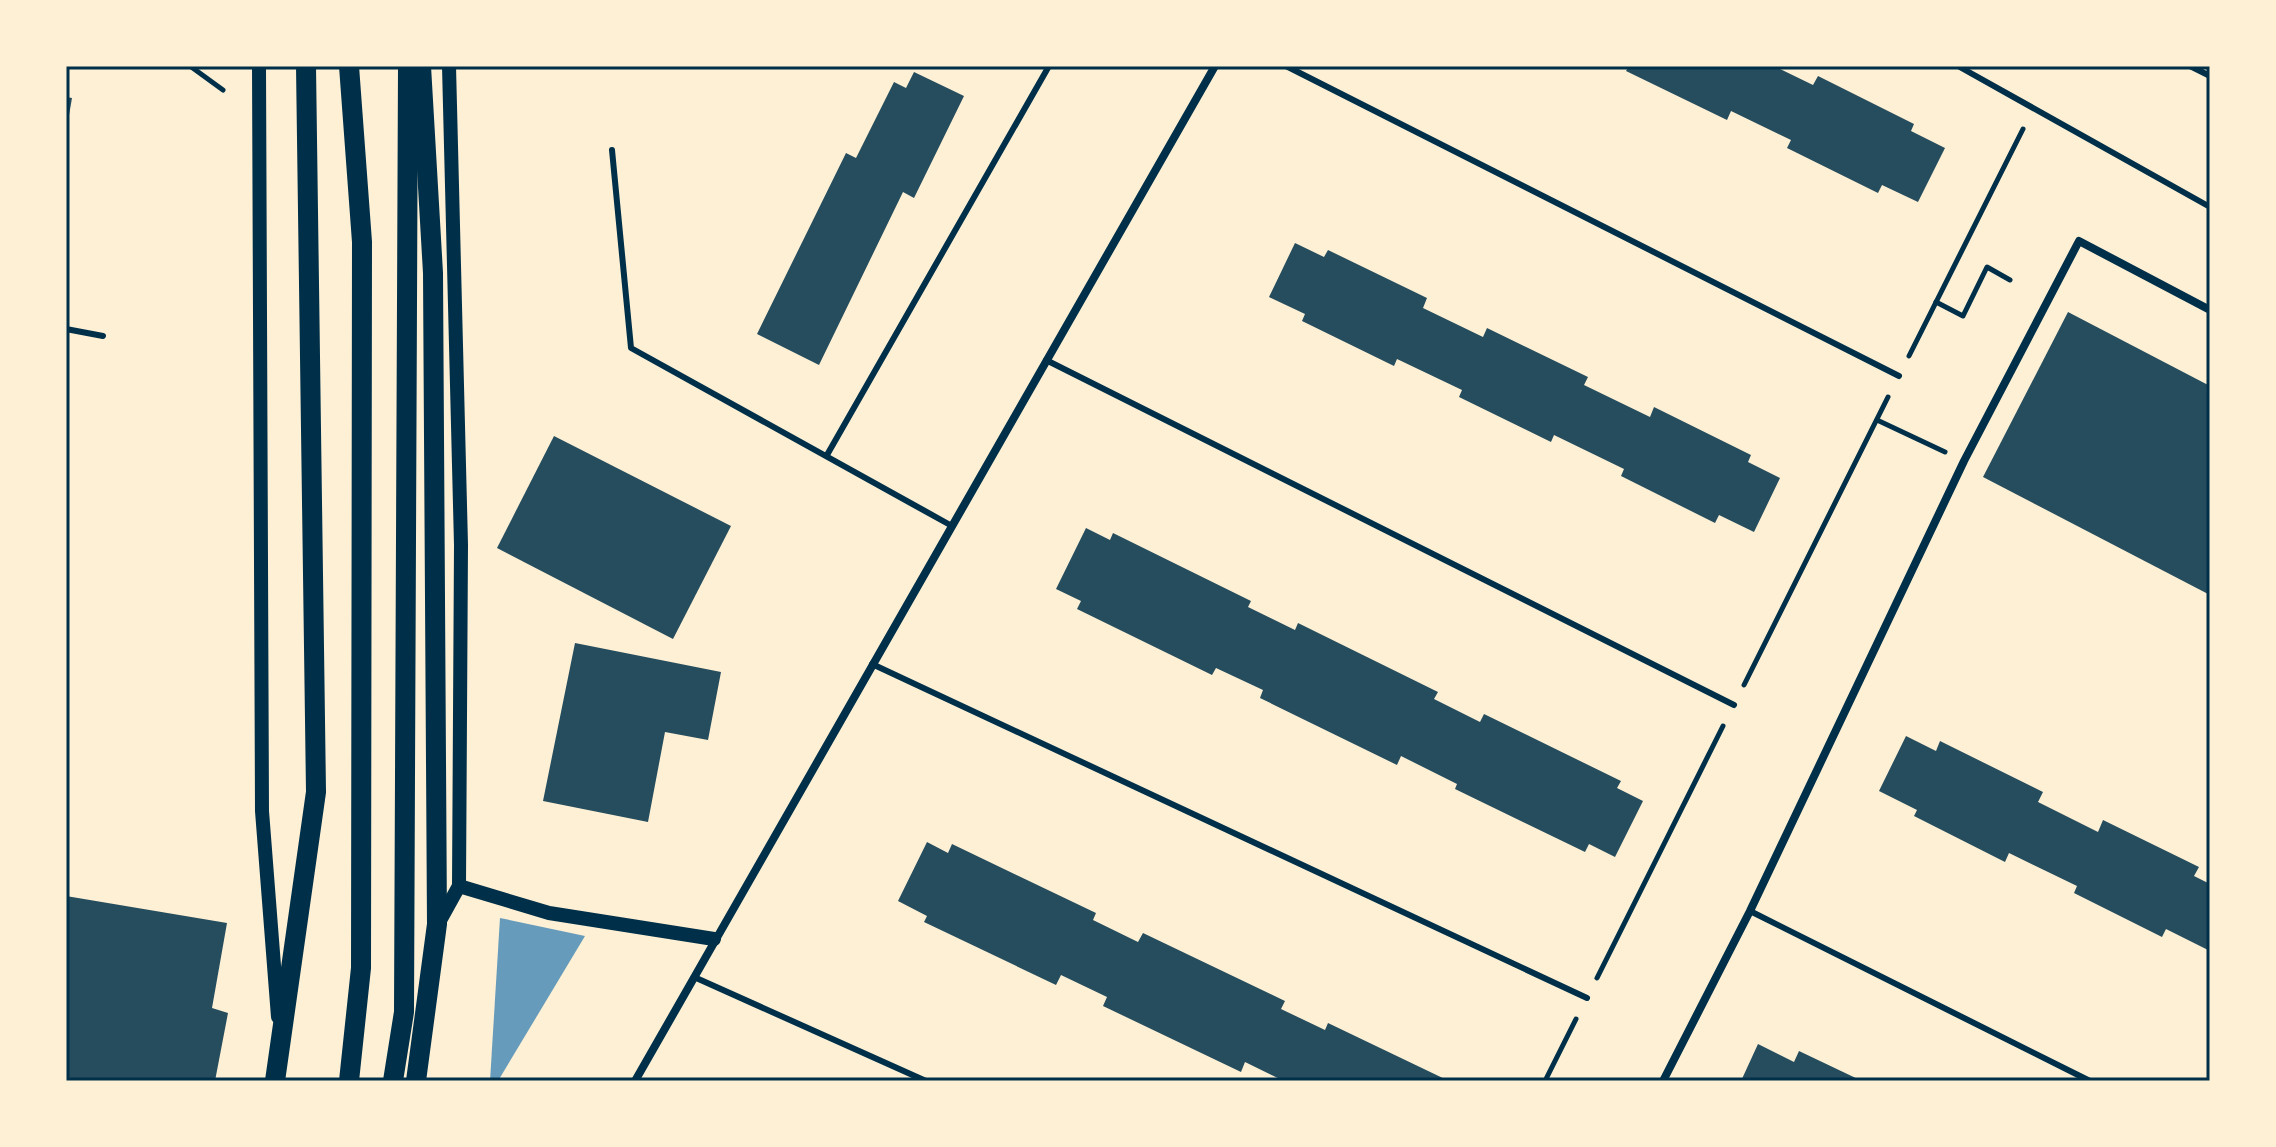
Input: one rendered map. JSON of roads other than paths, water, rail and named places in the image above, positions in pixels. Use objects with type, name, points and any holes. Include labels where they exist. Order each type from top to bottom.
[{"type":"main road","points":[[275,1081],[316,792],[306,66]]},
{"type":"main road","points":[[349,66],[362,273],[361,968],[349,1081]]},
{"type":"main road","points":[[393,1081],[404,1012],[408,66]]},
{"type":"main road","points":[[416,1081],[437,924],[433,273],[421,66]]},
{"type":"street","points":[[259,66],[262,811],[280,1044]]},
{"type":"street","points":[[437,924],[459,886],[461,545],[449,66]]},
{"type":"street","points":[[635,1081],[1215,66]]},
{"type":"street","points":[[1663,1081],[1750,911],[1964,461],[2079,241],[2210,310]]},
{"type":"street","points":[[459,886],[549,913],[714,939]]},
{"type":"lane","points":[[827,455],[1049,66]]},
{"type":"lane","points":[[1286,66],[1899,376]]},
{"type":"lane","points":[[1958,66],[2210,207]]},
{"type":"lane","points":[[2190,66],[2210,76]]},
{"type":"lane","points":[[612,150],[631,348],[952,526]]},
{"type":"lane","points":[[66,329],[103,336]]},
{"type":"lane","points":[[1046,360],[1734,705]]},
{"type":"lane","points":[[872,664],[1587,998]]},
{"type":"lane","points":[[1750,911],[2090,1081]]},
{"type":"lane","points":[[694,977],[926,1081]]},
{"type":"water","points":[[500,918],[585,936],[498,1081],[490,1081]]}]
